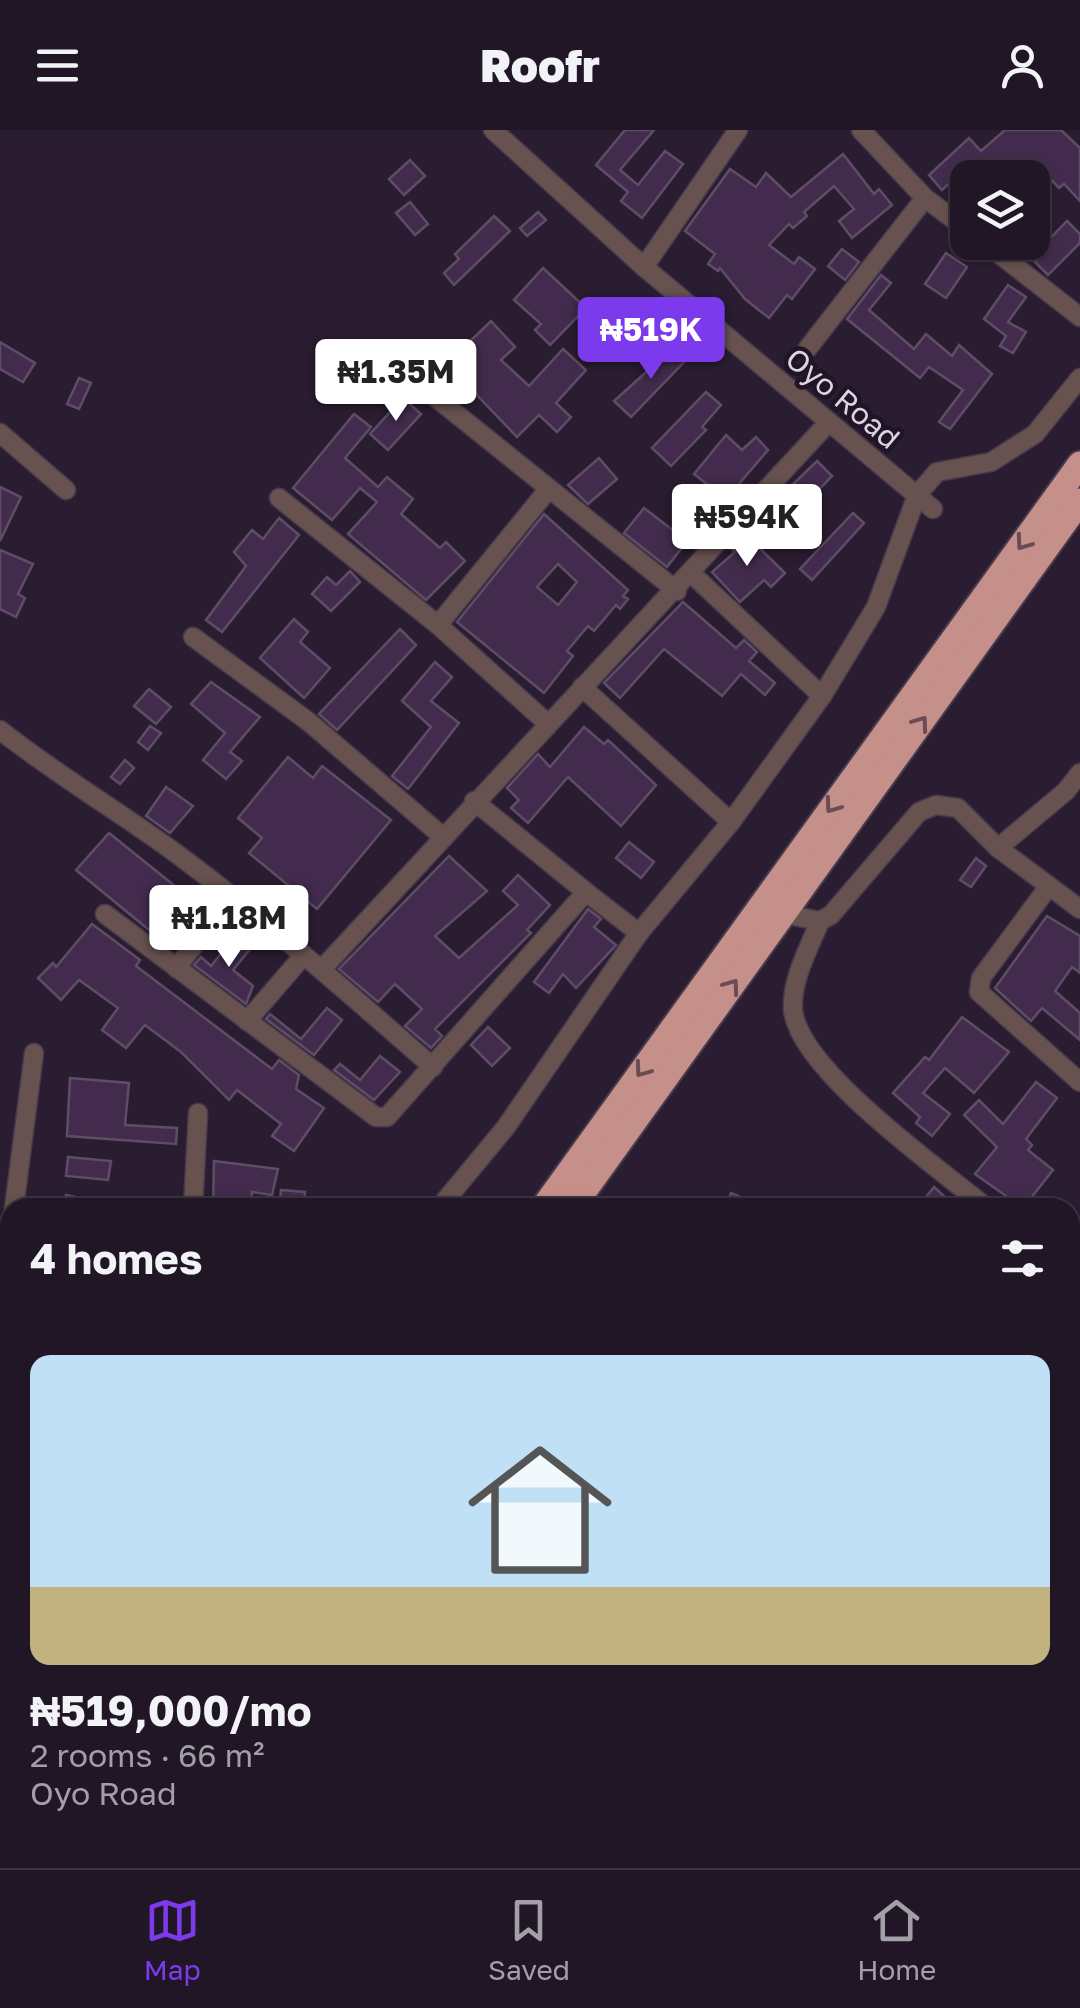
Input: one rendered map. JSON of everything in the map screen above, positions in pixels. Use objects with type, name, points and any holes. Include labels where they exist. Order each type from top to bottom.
[{"type":"highway","points":[[550,1198],[1080,464]]},
{"type":"highway","points":[[579,1198],[1080,502]]},
{"type":"street","name":"Oyo Road","points":[[492,130],[644,267],[933,509]]},
{"type":"street","points":[[644,267],[738,130]]},
{"type":"street","points":[[862,130],[924,198],[950,217]]},
{"type":"street","points":[[808,348],[924,198]]},
{"type":"street","points":[[1007,260],[1080,317]]},
{"type":"street","points":[[404,372],[547,492],[676,591]]},
{"type":"street","points":[[446,1198],[506,1127],[638,934],[731,822],[822,696],[876,607],[917,495],[937,472],[991,462],[1035,434],[1080,378]]},
{"type":"street","points":[[322,969],[442,836],[692,574],[828,422]]},
{"type":"street","points":[[0,433],[66,490]]},
{"type":"street","points":[[438,626],[547,492]]},
{"type":"street","points":[[279,498],[438,626],[547,724]]},
{"type":"street","points":[[692,574],[822,696]]},
{"type":"street","points":[[193,637],[308,722],[442,836]]},
{"type":"street","points":[[582,687],[731,822]]},
{"type":"street","points":[[0,730],[59,777],[180,856],[322,969],[434,1067]]},
{"type":"street","points":[[998,848],[1049,807],[1080,774]]},
{"type":"street","points":[[474,802],[638,934]]},
{"type":"street","points":[[784,914],[820,921],[832,915],[919,812],[936,805],[958,808],[998,848],[1080,909]]},
{"type":"street","points":[[1049,886],[981,978],[979,992],[1080,1082]]},
{"type":"street","points":[[105,914],[376,1118],[386,1117],[434,1067],[586,892]]},
{"type":"street","points":[[176,968],[232,898]]},
{"type":"street","points":[[820,921],[796,980],[793,1012],[815,1057],[875,1118],[975,1198]]},
{"type":"street","points":[[246,1021],[304,955]]},
{"type":"street","points":[[15,1198],[34,1054]]},
{"type":"street","points":[[193,1198],[198,1113]]},
{"type":"building","points":[[625,130],[654,130],[620,170],[638,185],[665,151],[683,164],[642,218],[621,201],[628,192],[596,165]]},
{"type":"building","points":[[1005,130],[1061,130],[1080,148],[1080,201],[1064,184],[1059,188],[1050,178],[1050,160],[950,160],[950,183],[942,190],[929,175],[969,138],[981,151]]},
{"type":"building","points":[[843,154],[874,194],[879,189],[892,205],[852,238],[839,221],[854,209],[834,186],[804,212],[807,216],[793,228],[789,224],[769,245],[794,264],[799,257],[815,269],[792,299],[787,295],[769,318],[745,299],[720,268],[718,271],[708,264],[715,254],[685,231],[730,169],[756,187],[766,173],[791,197]]},
{"type":"building","points":[[410,160],[425,176],[404,195],[389,179]]},
{"type":"building","points":[[410,202],[428,224],[415,235],[396,213]]},
{"type":"building","points":[[538,212],[546,220],[527,236],[520,228]]},
{"type":"building","points":[[494,216],[510,231],[454,285],[444,273],[459,259],[455,254]]},
{"type":"building","points":[[1067,221],[1080,234],[1080,243],[1048,275],[1033,260],[1050,260],[1050,238]]},
{"type":"building","points":[[842,249],[859,262],[845,280],[828,266]]},
{"type":"building","points":[[946,253],[950,260],[967,267],[946,298],[925,284]]},
{"type":"building","points":[[543,268],[586,308],[550,345],[535,330],[541,324],[514,300]]},
{"type":"building","points":[[881,275],[891,283],[869,310],[914,349],[926,334],[952,356],[959,345],[992,374],[950,429],[939,422],[963,390],[929,367],[920,378],[847,319]]},
{"type":"building","points":[[1008,285],[1026,297],[1008,322],[1026,332],[1013,353],[1000,346],[1006,336],[984,319]]},
{"type":"building","points":[[491,321],[515,347],[501,360],[529,386],[563,349],[586,370],[556,403],[571,417],[557,432],[539,415],[517,437],[472,390],[461,402],[436,374]]},
{"type":"building","points":[[0,342],[35,363],[23,382],[0,369]]},
{"type":"building","points":[[675,346],[688,358],[631,417],[614,401]]},
{"type":"building","points":[[79,378],[91,383],[79,409],[67,404]]},
{"type":"building","points":[[706,392],[721,405],[702,427],[706,430],[671,466],[652,448]]},
{"type":"building","points":[[403,398],[421,414],[388,450],[370,434]]},
{"type":"building","points":[[354,414],[371,427],[345,458],[378,487],[387,477],[413,499],[401,514],[440,548],[446,542],[465,561],[426,600],[348,534],[377,502],[360,488],[332,520],[293,488]]},
{"type":"building","points":[[726,435],[742,450],[756,437],[768,450],[726,499],[694,474]]},
{"type":"building","points":[[599,458],[617,479],[588,504],[568,485]]},
{"type":"building","points":[[817,461],[832,476],[804,505],[788,489]]},
{"type":"building","points":[[0,487],[21,497],[0,541]]},
{"type":"building","points":[[644,508],[687,541],[667,567],[624,533]]},
{"type":"building","points":[[853,513],[864,523],[812,580],[800,569]]},
{"type":"building","points":[[544,514],[628,590],[623,596],[628,599],[620,609],[616,605],[594,631],[588,626],[567,651],[573,656],[544,693],[457,622]],"holes":[[[558,564],[577,582],[558,605],[537,587]]]},
{"type":"building","points":[[279,518],[299,535],[222,632],[206,620],[246,566],[234,552],[252,530],[263,539]]},
{"type":"building","points":[[745,534],[785,573],[771,587],[764,580],[740,602],[712,572],[735,552],[731,548]]},
{"type":"building","points":[[0,550],[33,564],[18,594],[25,598],[16,617],[0,609]]},
{"type":"building","points":[[350,571],[360,582],[331,611],[312,594],[327,577],[336,585]]},
{"type":"building","points":[[683,602],[736,648],[744,640],[757,652],[749,661],[775,683],[765,695],[741,674],[722,696],[664,649],[620,698],[604,683]]},
{"type":"building","points":[[294,619],[308,632],[300,642],[330,668],[304,698],[260,658]]},
{"type":"building","points":[[400,629],[416,645],[337,730],[319,714]]},
{"type":"building","points":[[435,662],[452,677],[431,701],[459,723],[408,789],[392,776],[431,727],[402,701]]},
{"type":"building","points":[[211,682],[260,717],[230,752],[242,761],[226,779],[203,760],[225,733],[191,704]]},
{"type":"building","points":[[149,689],[171,707],[156,724],[134,706]]},
{"type":"building","points":[[150,726],[161,733],[148,750],[138,742]]},
{"type":"building","points":[[584,727],[604,744],[608,740],[656,785],[621,826],[568,777],[528,823],[511,808],[519,800],[507,788],[538,754],[550,767]]},
{"type":"building","points":[[288,757],[313,778],[322,766],[391,820],[317,909],[249,853],[262,838],[238,818]]},
{"type":"building","points":[[125,760],[134,768],[120,784],[111,777]]},
{"type":"building","points":[[166,787],[193,806],[170,833],[146,816]]},
{"type":"building","points":[[109,833],[181,891],[149,930],[76,870]]},
{"type":"building","points":[[629,842],[654,862],[641,878],[616,858]]},
{"type":"building","points":[[449,856],[487,891],[435,936],[459,958],[518,905],[503,891],[518,875],[550,905],[527,930],[531,933],[435,1029],[442,1036],[431,1048],[405,1026],[422,1009],[395,984],[378,1002],[339,969]]},
{"type":"building","points":[[976,858],[986,866],[971,887],[960,880]]},
{"type":"building","points":[[588,909],[601,919],[594,927],[616,945],[576,988],[563,974],[549,993],[534,982]]},
{"type":"building","points":[[1047,916],[1080,936],[1080,973],[1072,967],[1055,991],[1080,1013],[1080,1040],[1042,1008],[1031,1021],[995,988]]},
{"type":"building","points":[[92,924],[140,960],[136,966],[272,1069],[279,1060],[299,1075],[296,1089],[324,1108],[294,1151],[272,1136],[281,1124],[237,1090],[229,1100],[181,1052],[145,1025],[126,1048],[102,1030],[118,1008],[79,980],[61,1000],[38,978],[53,963],[56,967]]},
{"type":"building","points":[[235,936],[251,948],[233,970],[253,986],[246,1004],[194,965],[201,957],[211,966]]},
{"type":"building","points":[[327,1008],[342,1020],[314,1055],[266,1019],[270,1014],[301,1039]]},
{"type":"building","points":[[962,1017],[1009,1052],[974,1093],[945,1068],[923,1093],[950,1114],[932,1136],[916,1123],[920,1117],[893,1093],[925,1057],[929,1060]]},
{"type":"building","points":[[488,1027],[510,1048],[492,1066],[471,1045]]},
{"type":"building","points":[[380,1056],[400,1072],[374,1100],[334,1070],[340,1064],[360,1080]]},
{"type":"building","points":[[70,1078],[129,1083],[125,1125],[177,1128],[176,1144],[67,1136]]},
{"type":"building","points":[[1036,1082],[1057,1098],[1026,1139],[1032,1145],[1028,1150],[1053,1170],[1031,1198],[1009,1198],[975,1174],[997,1147],[964,1115],[979,1100],[1003,1124]]},
{"type":"building","points":[[68,1157],[111,1161],[108,1180],[66,1176]]},
{"type":"building","points":[[214,1161],[278,1169],[272,1195],[252,1192],[252,1198],[213,1198]]},
{"type":"building","points":[[934,1187],[946,1198],[925,1198]]},
{"type":"building","points":[[281,1190],[305,1192],[305,1198],[280,1198]]}]
